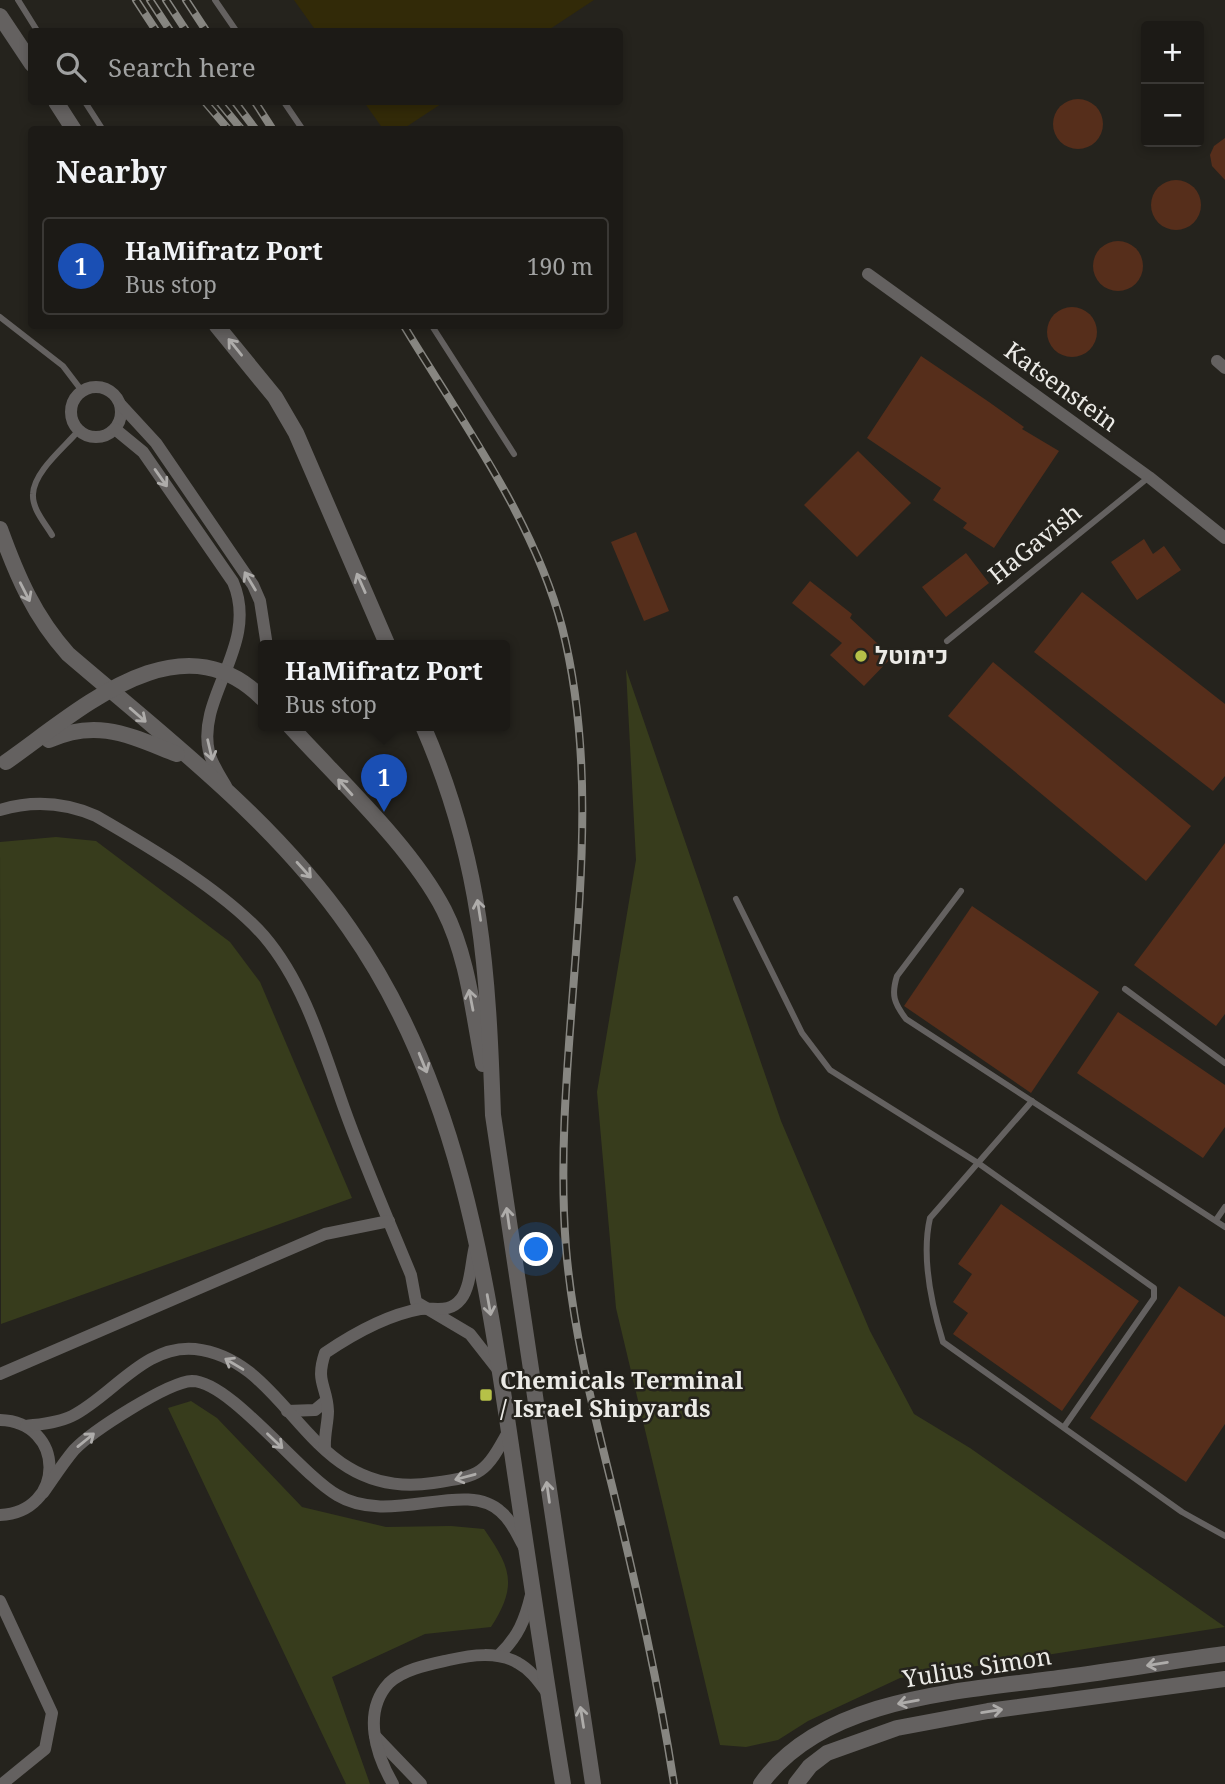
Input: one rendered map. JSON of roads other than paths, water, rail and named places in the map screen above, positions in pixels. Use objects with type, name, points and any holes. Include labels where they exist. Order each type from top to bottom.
[{"type":"street","points":[[0,16],[28,58]]},
{"type":"street","points":[[58,105],[71,126]]},
{"type":"street","name":"Katsenstein","points":[[869,274],[1149,477],[1225,538]]},
{"type":"street","points":[[219,329],[275,397],[296,433],[385,640]]},
{"type":"street","points":[[121,405],[115,429],[101,436],[79,430],[71,417],[72,402],[82,391],[89,387],[106,388],[113,393],[156,443],[253,585],[265,623],[266,640]]},
{"type":"street","points":[[115,429],[143,452],[233,582],[240,611],[236,644],[207,734],[209,752],[231,797]]},
{"type":"street","points":[[0,529],[19,582],[48,631],[68,654],[189,758],[265,828],[316,884],[348,926],[391,994],[421,1056],[450,1132],[501,1375],[563,1784]]},
{"type":"street","points":[[3,764],[110,690],[137,676],[171,666],[199,664],[227,670],[258,695]]},
{"type":"street","points":[[3,764],[74,730],[93,728],[118,732],[189,758]]},
{"type":"street","points":[[294,731],[417,869],[444,910],[463,958],[493,1115],[593,1784]]},
{"type":"street","points":[[426,731],[463,834],[480,915],[489,1014],[493,1115]]},
{"type":"street","points":[[0,810],[26,804],[50,803],[76,807],[96,816],[220,897],[263,936],[289,973],[317,1031],[411,1275],[416,1302],[422,1308],[470,1334],[501,1375]]},
{"type":"street","points":[[0,1374],[325,1234],[389,1221]]},
{"type":"street","points":[[325,1450],[324,1429],[328,1413],[320,1368],[325,1353],[366,1328],[422,1308],[436,1311],[447,1308],[462,1298],[475,1242]]},
{"type":"street","points":[[0,1420],[26,1426],[48,1424],[72,1416],[153,1358],[169,1352],[192,1349],[215,1353],[241,1368],[334,1459],[372,1482],[412,1486],[475,1475],[491,1462],[509,1430]]},
{"type":"street","points":[[0,1523],[32,1505],[74,1450],[92,1435],[175,1383],[196,1381],[216,1389],[238,1406],[337,1495],[363,1505],[388,1508],[463,1498],[478,1500],[505,1516],[527,1554]]},
{"type":"street","points":[[287,1411],[315,1410],[326,1401]]},
{"type":"street","points":[[26,1426],[46,1447],[50,1461],[49,1478],[43,1493]]},
{"type":"street","points":[[0,1515],[18,1512]]},
{"type":"street","points":[[499,1655],[515,1640],[525,1621],[533,1591]]},
{"type":"street","points":[[0,1601],[52,1713],[45,1749],[2,1784]]},
{"type":"street","name":"Yulius Simon","points":[[761,1784],[773,1766],[793,1749],[884,1706],[972,1690],[1225,1654]]},
{"type":"street","points":[[393,1784],[378,1759],[374,1736],[379,1699],[390,1683],[406,1673],[465,1656],[499,1655],[532,1673],[548,1694]]},
{"type":"street","name":"Yulius Simon","points":[[796,1784],[810,1766],[827,1753],[897,1728],[988,1711],[1225,1679]]},
{"type":"street","points":[[374,1736],[421,1784]]},
{"type":"lane","points":[[18,0],[36,28]]},
{"type":"lane","points":[[215,0],[234,28]]},
{"type":"lane","points":[[87,105],[100,126]]},
{"type":"lane","points":[[286,105],[300,126]]},
{"type":"lane","points":[[0,317],[63,366],[82,391]]},
{"type":"lane","points":[[434,329],[514,454]]},
{"type":"lane","points":[[52,535],[35,508],[33,495],[36,480],[79,430]]},
{"type":"lane","name":"HaGavish","points":[[947,641],[1149,477]]},
{"type":"lane","points":[[961,891],[897,976],[893,990],[894,1004],[906,1019],[1225,1227]]},
{"type":"lane","points":[[736,900],[802,1033],[830,1070],[978,1163],[1154,1288],[1154,1298],[1063,1427]]},
{"type":"lane","points":[[1125,989],[1225,1063]]},
{"type":"lane","points":[[1032,1101],[930,1218],[925,1240],[935,1316],[943,1342],[1182,1512],[1225,1536]]},
{"type":"lane","points":[[1216,1220],[1225,1207]]},
{"type":"railway","points":[[136,0],[154,28]]},
{"type":"railway","points":[[150,0],[168,28]]},
{"type":"railway","points":[[166,0],[184,28]]},
{"type":"railway","points":[[186,0],[204,28]]},
{"type":"railway","points":[[208,105],[226,126]]},
{"type":"railway","points":[[221,105],[239,126]]},
{"type":"railway","points":[[237,105],[253,126]]},
{"type":"railway","points":[[257,105],[270,126]]},
{"type":"railway","points":[[406,329],[472,434],[515,510],[550,587],[562,627],[576,703],[582,780],[581,858],[563,1171],[569,1279],[585,1372],[647,1638],[674,1784]]},
{"type":"place","name":"כימוטל","points":[[861,656]]},
{"type":"place","name":"HaMifratz Port","points":[[384,812]]},
{"type":"place","name":"Chemicals Terminal / Israel Shipyards","points":[[486,1395]]}]
